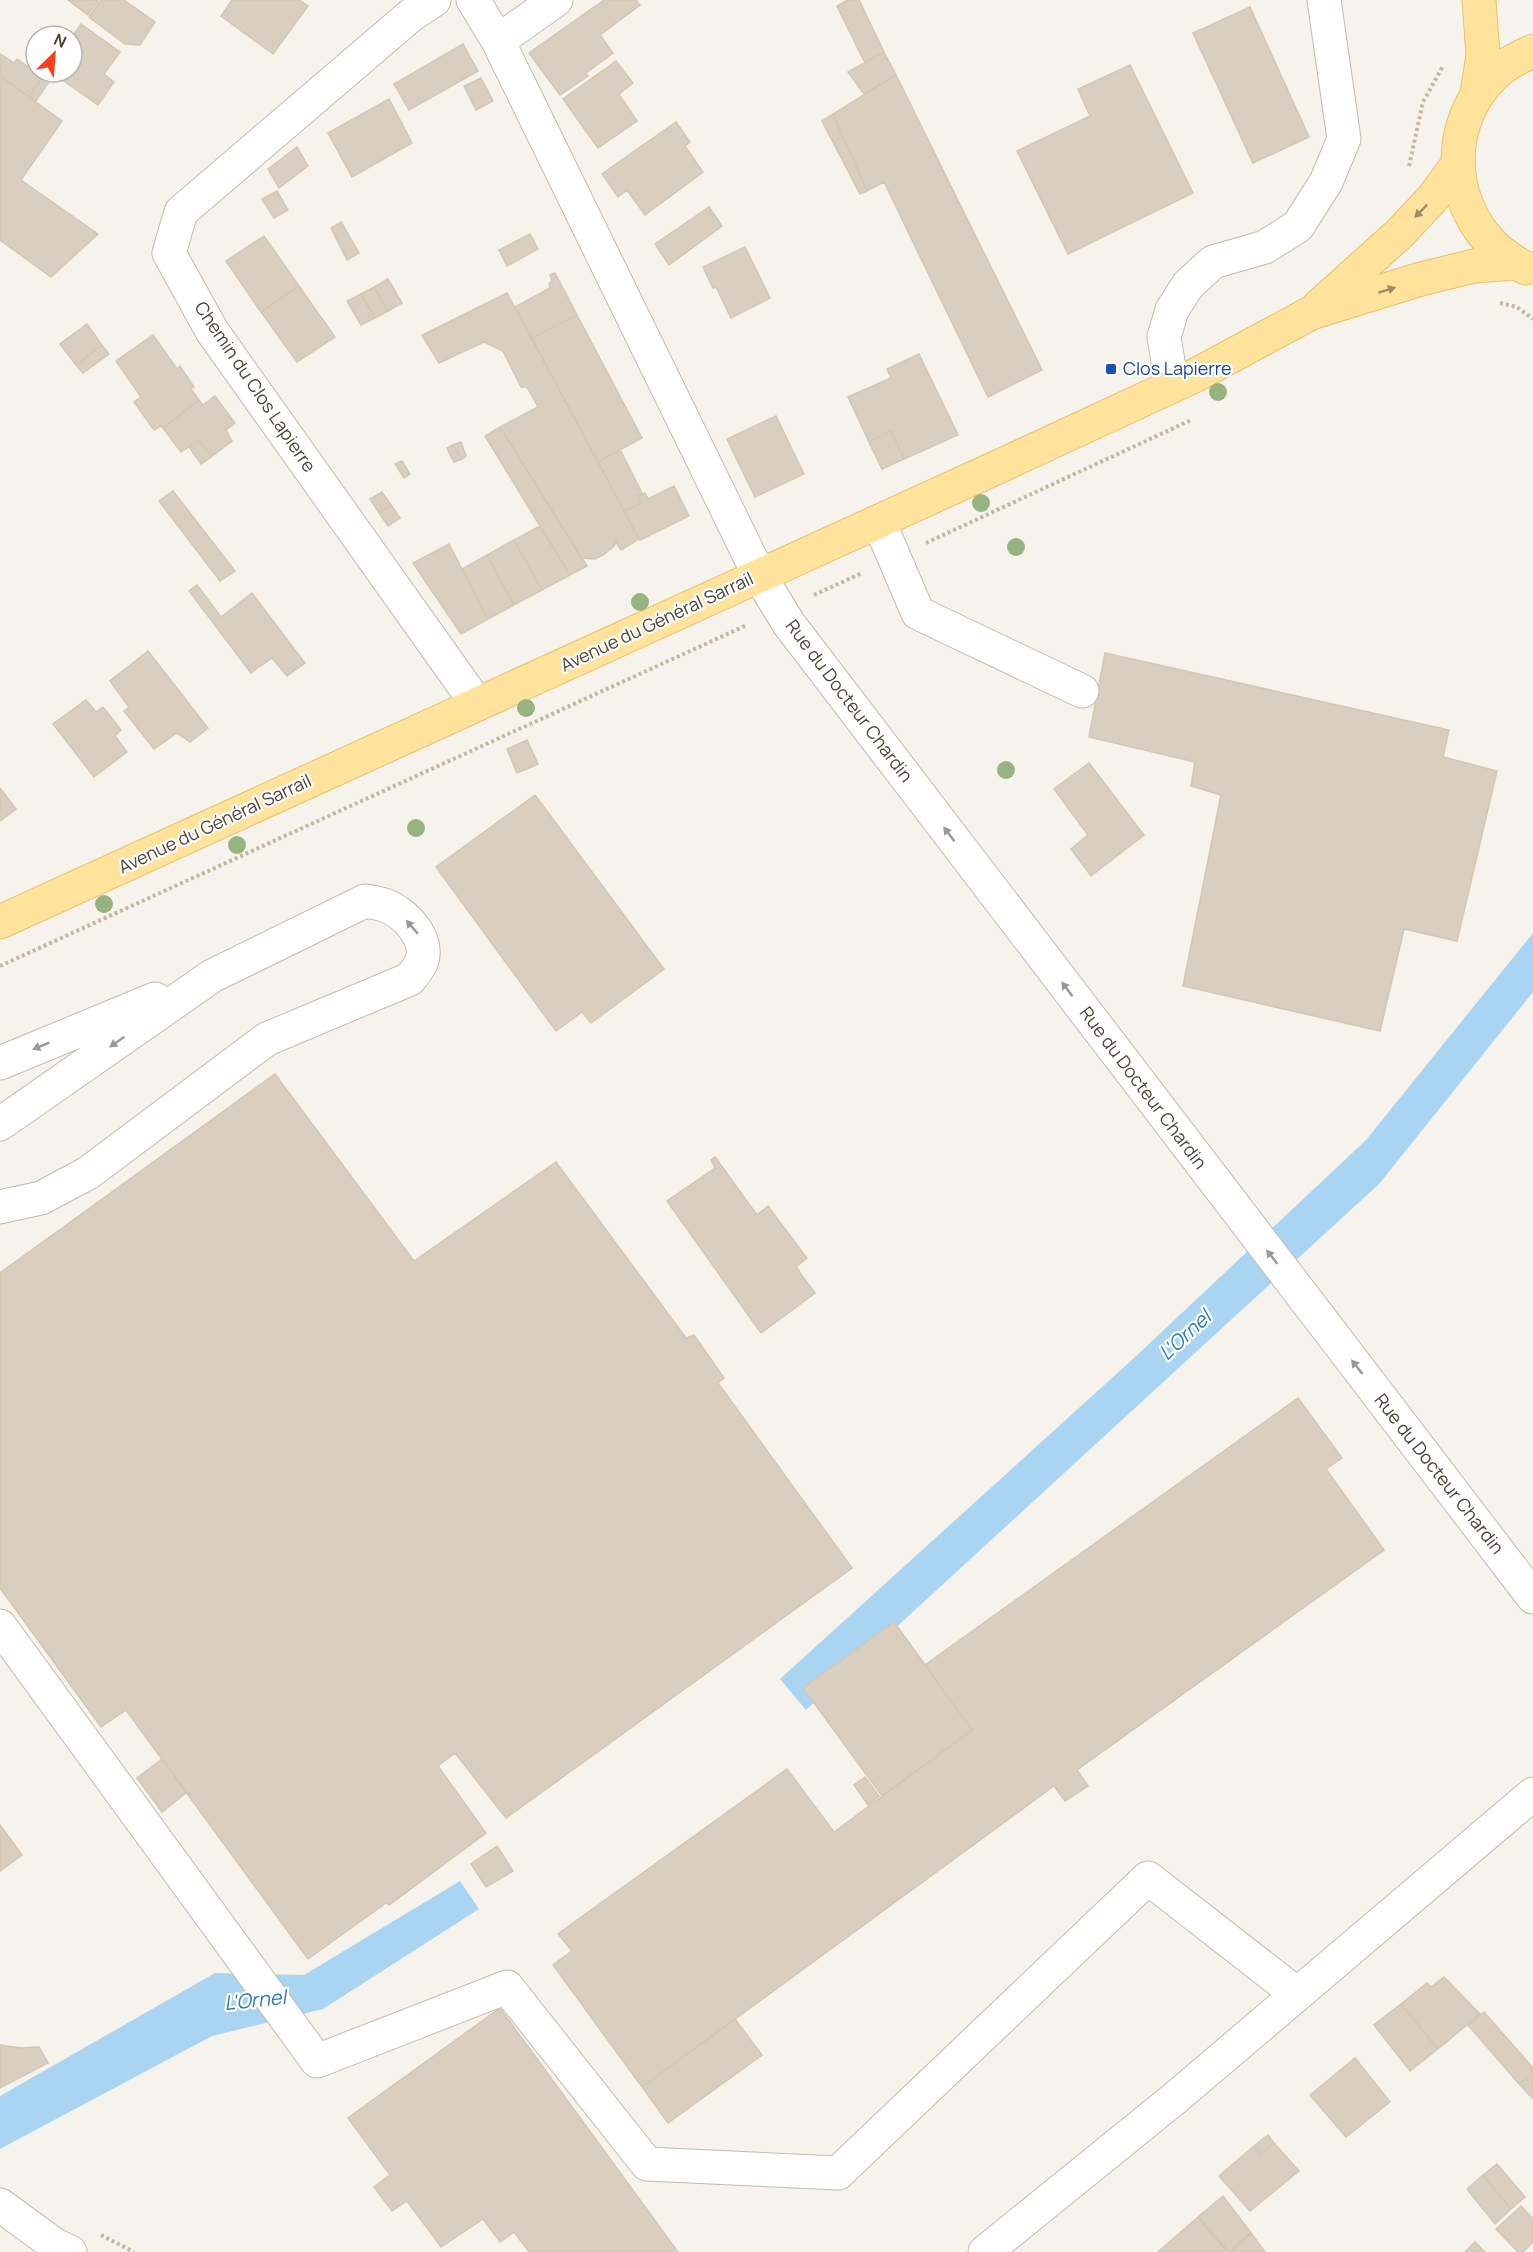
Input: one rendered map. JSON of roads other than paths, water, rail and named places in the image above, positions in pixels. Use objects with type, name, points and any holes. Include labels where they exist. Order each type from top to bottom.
[{"type":"main road","points":[[1477,94],[1484,54],[1479,0]]},
{"type":"main road","points":[[1524,267],[1491,244],[1473,221],[1461,194],[1457,165],[1458,140],[1465,116],[1477,94],[1495,74],[1517,58],[1533,51]]},
{"type":"main road","name":"Avenue du Général Sarrail","points":[[1311,313],[1399,234],[1432,199],[1457,165]]},
{"type":"main road","name":"Avenue du Général Sarrail","points":[[0,922],[879,522],[1172,386],[1311,313],[1421,279],[1474,266],[1524,267]]},
{"type":"street","name":"Chemin du Clos Lapierre","points":[[434,0],[410,16],[181,212],[169,253],[212,331],[477,704]]},
{"type":"street","points":[[472,0],[498,41],[759,575]]},
{"type":"street","points":[[498,41],[556,0]]},
{"type":"street","points":[[1172,386],[1164,337],[1172,310],[1188,285],[1213,262],[1265,247],[1298,226],[1326,182],[1344,138],[1324,0]]},
{"type":"street","points":[[879,522],[918,613],[1082,691]]},
{"type":"street","name":"Rue du Docteur Chardin","points":[[759,575],[789,624],[1533,1597]]},
{"type":"street","points":[[0,1063],[212,976],[365,901],[385,905],[402,916],[418,932],[423,947],[422,962],[410,979],[267,1039],[88,1173],[40,1198],[0,1207]]},
{"type":"street","points":[[0,1124],[212,976]]},
{"type":"street","points":[[0,1626],[317,2061],[507,1988],[647,2164],[838,2174],[1148,1878],[1297,1994]]},
{"type":"street","points":[[985,2252],[1174,2099],[1533,1794]]},
{"type":"street","points":[[0,2205],[55,2245],[70,2252]]},
{"type":"water","name":"L'Ornel","points":[[1533,933],[1533,992],[1379,1184],[806,1710],[780,1679],[1134,1358],[1366,1140]]},
{"type":"water","name":"L'Ornel","points":[[460,1881],[479,1909],[323,2009],[212,2036],[0,2149],[0,2096],[215,1973],[304,1975]]},
{"type":"place","name":"Clos Lapierre","points":[[1111,369]]}]
